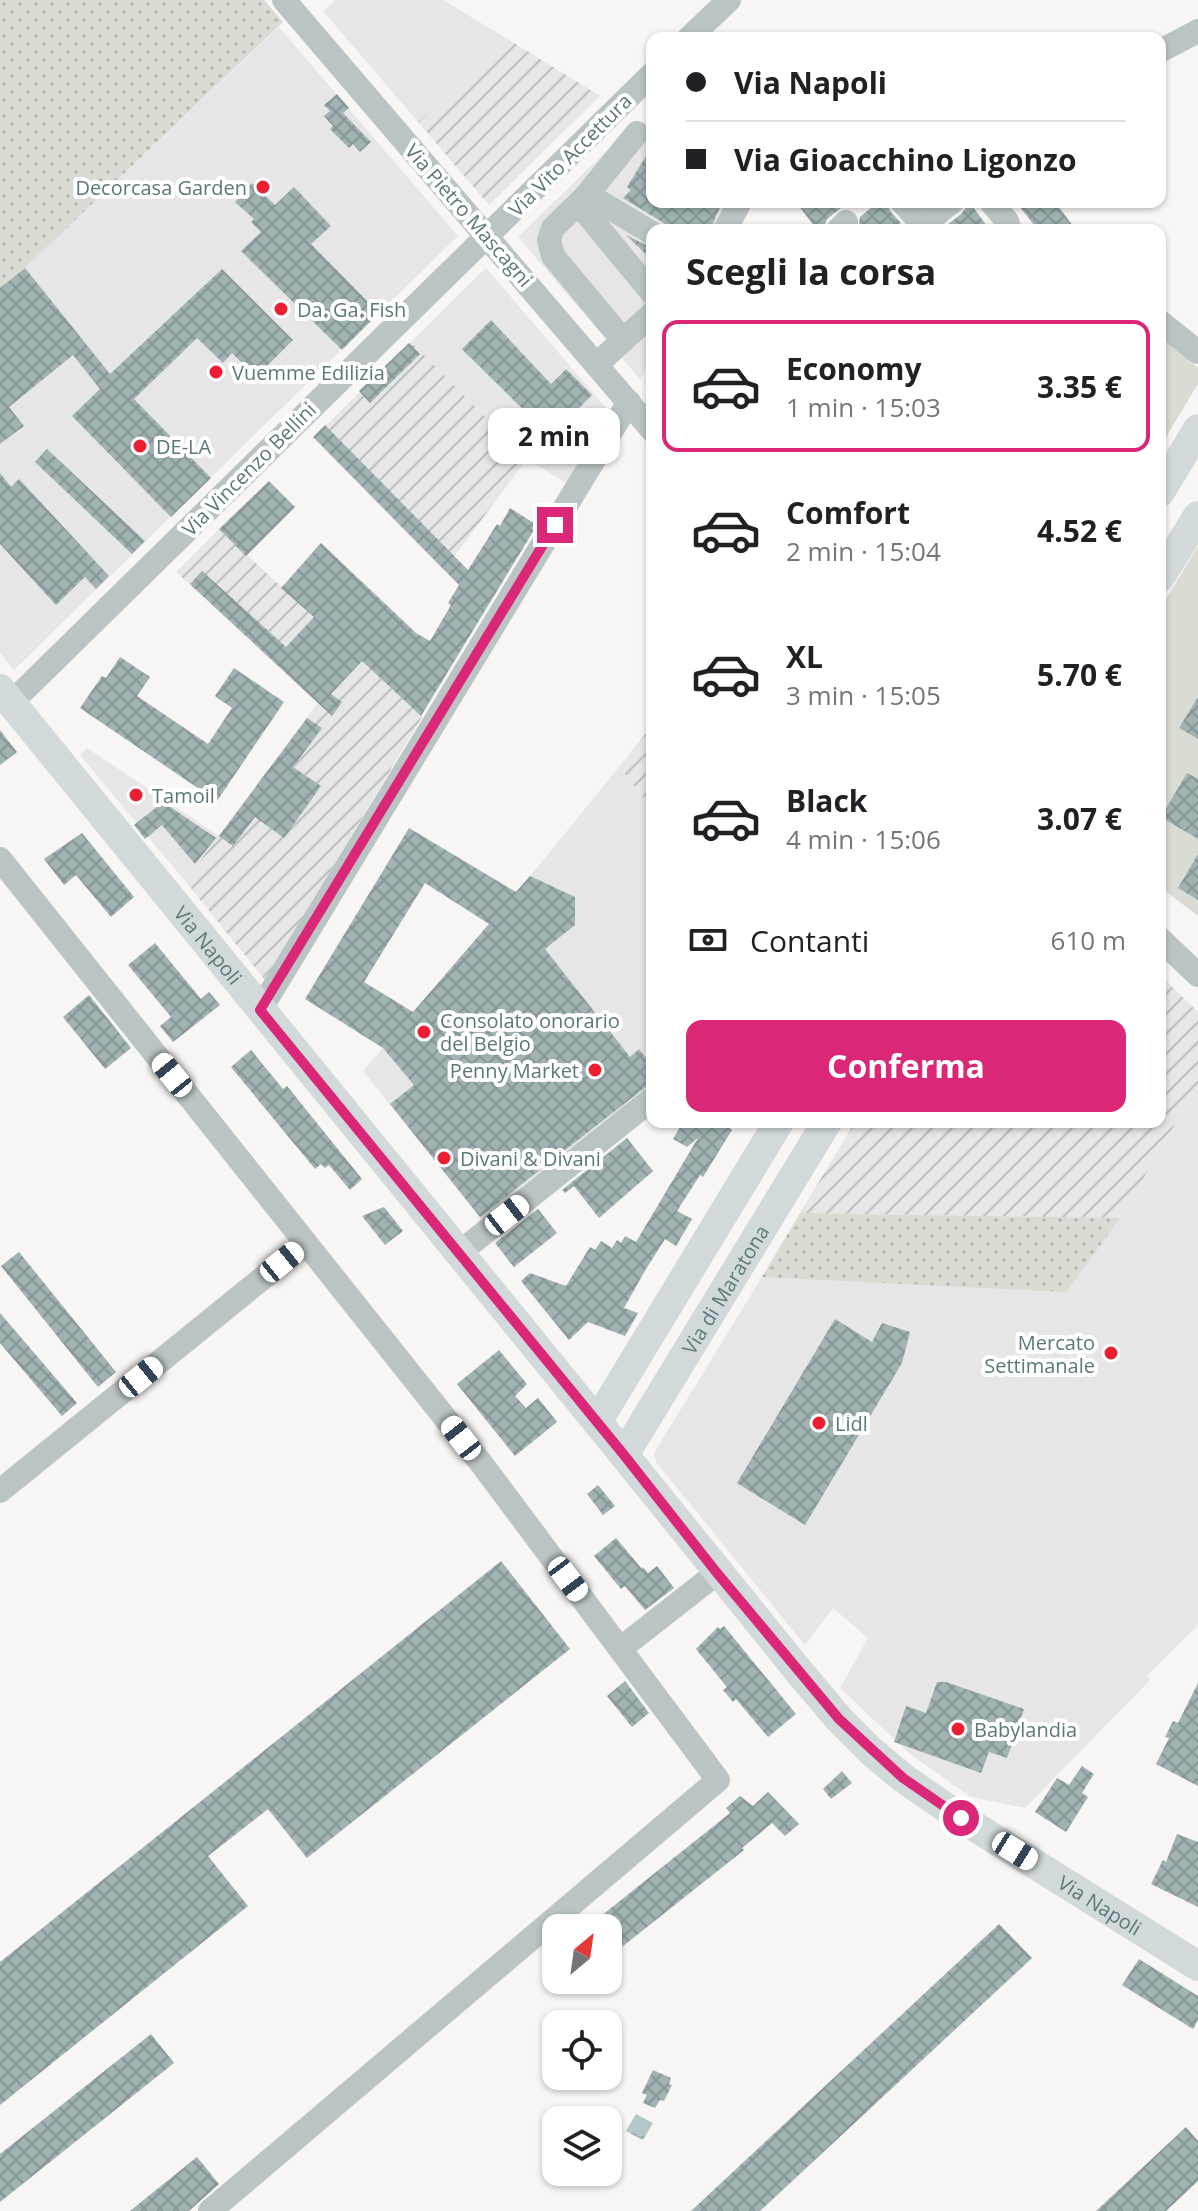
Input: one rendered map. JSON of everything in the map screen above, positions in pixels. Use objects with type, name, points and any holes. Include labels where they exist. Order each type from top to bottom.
[{"type":"main road","points":[[1166,482],[1198,429]]},
{"type":"main road","points":[[1166,567],[1198,516]]},
{"type":"main road","name":"Via Napoli","points":[[6,696],[717,1573],[839,1719],[903,1778],[961,1818],[1198,1966]]},
{"type":"main road","name":"Via di Maratona","points":[[597,1422],[775,1128]]},
{"type":"main road","name":"Via di Maratona","points":[[624,1455],[823,1128]]},
{"type":"street","name":"Via Pietro Mascagni","points":[[284,0],[646,423]]},
{"type":"street","points":[[695,32],[729,0]]},
{"type":"street","points":[[1166,48],[1198,31]]},
{"type":"street","name":"Via Vito Accettura","points":[[487,236],[646,80]]},
{"type":"street","points":[[616,109],[644,138],[553,228],[549,240],[553,256],[623,340]]},
{"type":"street","points":[[585,197],[600,202],[646,229]]},
{"type":"street","points":[[585,197],[587,214],[646,286]]},
{"type":"street","points":[[924,224],[944,208]]},
{"type":"street","points":[[996,208],[1008,224]]},
{"type":"street","name":"Via Vincenzo Bellini","points":[[6,696],[487,236]]},
{"type":"street","points":[[597,364],[646,319]]},
{"type":"street","points":[[1166,327],[1198,352]]},
{"type":"street","points":[[260,1010],[629,402]]},
{"type":"street","points":[[0,859],[481,1463],[718,1780],[210,2211]]},
{"type":"street","points":[[1166,945],[1198,975]]},
{"type":"street","points":[[459,1253],[646,1104]]},
{"type":"street","points":[[0,1491],[306,1243]]},
{"type":"street","points":[[620,1649],[717,1573]]},
{"type":"shaded area","points":[[0,0],[264,0],[283,22],[25,268],[0,288]]},
{"type":"shaded area","points":[[336,0],[443,0],[511,41],[418,122],[323,11]]},
{"type":"shaded area","points":[[279,27],[458,236],[379,313],[282,215],[242,250],[341,350],[14,670],[0,653],[0,288],[25,268]]},
{"type":"shaded area","points":[[511,41],[600,96],[489,205],[418,122]]},
{"type":"shaded area","points":[[637,121],[646,126],[646,208],[750,208],[740,224],[646,224],[646,370],[640,379],[518,237]]},
{"type":"shaded area","points":[[486,268],[606,408],[605,419],[566,483],[527,459],[411,342]]},
{"type":"shaded area","points":[[1166,339],[1198,368],[1198,384],[1166,437]]},
{"type":"shaded area","points":[[411,342],[527,459],[444,570],[314,437]]},
{"type":"shaded area","points":[[219,529],[422,717],[265,980],[185,881],[318,703],[176,572]]},
{"type":"shaded area","points":[[1198,546],[1198,916],[1166,892],[1166,599]]},
{"type":"shaded area","points":[[646,733],[646,801],[619,767]]},
{"type":"shaded area","name":"Tamoil","points":[[87,748],[219,836],[185,881],[80,755]]},
{"type":"shaded area","points":[[619,767],[646,801],[646,1120],[497,1239],[363,1071]]},
{"type":"shaded area","points":[[1166,981],[1198,1012],[1198,1084],[1120,1218],[800,1213],[851,1128],[1166,1128]]},
{"type":"shaded area","points":[[1198,1084],[1198,1625],[1147,1676],[1150,1680],[1025,1808],[971,1797],[910,1754],[840,1688],[868,1638],[833,1608],[805,1645],[656,1462],[654,1453],[762,1277],[788,1277],[1115,1225]]},
{"type":"shaded area","points":[[800,1213],[1120,1218],[1066,1292],[762,1277]]},
{"type":"water","points":[[636,2114],[653,2123],[643,2140],[626,2131]]},
{"type":"building","points":[[337,94],[349,108],[343,113],[371,142],[360,152],[353,144],[349,148],[330,129],[333,126],[324,116],[330,111],[324,105]]},
{"type":"building","points":[[646,156],[646,208],[720,208],[713,224],[665,224],[623,198],[631,190],[627,187]]},
{"type":"building","points":[[252,183],[275,205],[294,187],[331,226],[311,244],[379,313],[342,350],[241,251],[261,232],[251,222],[254,219],[235,202]]},
{"type":"building","points":[[800,208],[841,208],[825,224],[812,224]]},
{"type":"building","points":[[871,208],[889,208],[901,223],[859,224],[860,217]]},
{"type":"building","points":[[966,208],[974,208],[986,224],[948,224]]},
{"type":"building","points":[[1021,208],[1060,208],[1072,224],[1033,224]]},
{"type":"building","points":[[626,235],[646,245],[646,254]]},
{"type":"building","points":[[25,268],[110,374],[222,269],[293,340],[256,377],[232,353],[223,363],[197,338],[134,399],[211,478],[171,517],[72,416],[100,389],[73,355],[9,407],[24,426],[0,444],[0,288]]},
{"type":"building","points":[[491,320],[551,384],[566,369],[592,395],[574,413],[570,408],[546,432],[462,349]]},
{"type":"building","points":[[409,343],[420,354],[370,403],[359,391]]},
{"type":"building","points":[[325,425],[468,570],[510,508],[537,525],[421,716],[362,661],[331,694],[342,702],[332,716],[190,584],[202,571],[286,647],[314,617],[281,588],[321,543],[416,633],[430,641],[459,585],[313,437]]},
{"type":"building","points":[[47,449],[145,541],[132,554],[35,462]]},
{"type":"building","points":[[0,473],[11,487],[19,479],[109,576],[96,589],[85,577],[56,605],[0,544]]},
{"type":"building","points":[[269,481],[295,507],[246,556],[219,529]]},
{"type":"building","points":[[120,657],[150,677],[137,696],[208,744],[232,708],[215,696],[234,668],[284,702],[217,801],[80,708],[102,676],[106,678]]},
{"type":"building","points":[[1198,697],[1198,739],[1179,728]]},
{"type":"building","points":[[307,718],[322,728],[293,767],[321,786],[284,838],[255,817],[233,846],[219,836]]},
{"type":"building","points":[[0,730],[17,752],[0,765]]},
{"type":"building","points":[[1187,773],[1198,779],[1198,839],[1166,820],[1166,809]]},
{"type":"building","points":[[163,802],[216,838],[195,864],[162,825],[145,839],[134,825]]},
{"type":"building","points":[[409,828],[516,892],[530,876],[575,897],[575,925],[545,949],[630,1057],[639,1049],[646,1058],[646,1087],[480,1217],[390,1104],[414,1085],[383,1048],[305,999]],"holes":[[[425,883],[489,924],[413,1012],[364,982]]]},
{"type":"building","points":[[82,833],[134,897],[111,917],[76,875],[64,885],[44,859]]},
{"type":"building","points":[[1198,854],[1198,900],[1178,888]]},
{"type":"building","points":[[155,943],[201,999],[209,992],[220,1005],[173,1042],[160,1026],[171,1017],[128,965]]},
{"type":"building","points":[[89,995],[131,1048],[105,1069],[63,1017]]},
{"type":"building","points":[[251,1050],[283,1089],[287,1086],[362,1179],[350,1190],[329,1165],[325,1168],[321,1164],[315,1169],[231,1067]]},
{"type":"building","points":[[679,1128],[732,1130],[703,1177],[700,1175],[677,1211],[692,1219],[676,1246],[665,1239],[624,1308],[638,1313],[625,1336],[588,1322],[569,1340],[521,1281],[530,1273],[566,1286],[590,1247],[595,1250],[601,1241],[612,1248],[617,1240],[621,1243],[625,1236],[636,1242],[698,1138],[687,1147],[673,1139]]},
{"type":"building","points":[[627,1138],[653,1171],[599,1218],[574,1186],[565,1193],[562,1190]]},
{"type":"building","points":[[384,1207],[403,1231],[385,1245],[362,1216]]},
{"type":"building","points":[[538,1209],[557,1233],[514,1267],[495,1243]]},
{"type":"building","points":[[19,1252],[116,1372],[98,1387],[1,1266]]},
{"type":"building","points":[[0,1313],[77,1403],[62,1416],[0,1343]]},
{"type":"building","name":"Lidl","points":[[835,1319],[872,1342],[882,1323],[910,1332],[902,1363],[805,1525],[737,1483]]},
{"type":"building","points":[[499,1350],[527,1384],[515,1396],[526,1408],[538,1398],[557,1422],[515,1456],[457,1384]]},
{"type":"building","points":[[598,1485],[615,1506],[603,1515],[587,1494]]},
{"type":"building","points":[[616,1538],[642,1569],[648,1573],[657,1566],[674,1588],[645,1610],[625,1586],[621,1589],[594,1556]]},
{"type":"building","points":[[501,1561],[570,1649],[307,1858],[268,1809],[208,1856],[248,1906],[0,2105],[0,1962]]},
{"type":"building","points":[[724,1626],[796,1714],[768,1737],[736,1699],[733,1702],[723,1690],[727,1687],[696,1649],[718,1627]]},
{"type":"building","points":[[625,1681],[649,1713],[632,1727],[607,1696]]},
{"type":"building","name":"Babylandia","points":[[937,1682],[946,1682],[1024,1709],[1007,1758],[989,1752],[981,1773],[894,1742],[906,1706],[926,1713]]},
{"type":"building","points":[[1198,1683],[1198,1786],[1156,1764],[1169,1738],[1165,1737],[1173,1721],[1178,1723]]},
{"type":"building","points":[[1082,1766],[1094,1774],[1082,1793],[1088,1797],[1066,1832],[1035,1812],[1057,1778],[1069,1785]]},
{"type":"building","points":[[842,1771],[852,1783],[831,1799],[823,1789]]},
{"type":"building","points":[[768,1792],[799,1824],[785,1836],[772,1823],[742,1848],[744,1850],[622,1947],[622,1914],[604,1914],[730,1813],[726,1808],[740,1796],[753,1806]]},
{"type":"building","points":[[1177,1834],[1198,1842],[1198,1907],[1151,1884],[1163,1860],[1166,1862]]},
{"type":"building","points":[[999,1924],[1032,1958],[760,2211],[691,2211]]},
{"type":"building","points":[[1139,1959],[1198,1996],[1198,2020],[1193,2029],[1122,1985]]},
{"type":"building","points":[[151,2034],[174,2063],[0,2202],[0,2154]]},
{"type":"building","points":[[653,2070],[671,2078],[669,2084],[672,2085],[664,2101],[660,2100],[655,2108],[643,2103],[647,2095],[642,2093]]},
{"type":"building","points":[[1186,2127],[1198,2141],[1198,2181],[1166,2211],[1096,2211]]},
{"type":"building","points":[[197,2157],[219,2184],[189,2211],[130,2211]]},
{"type":"place","name":"Decorcasa Garden","points":[[263,187]]},
{"type":"place","name":"Da. Ga. Fish","points":[[281,309]]},
{"type":"place","name":"Vuemme Edilizia","points":[[216,372]]},
{"type":"place","name":"DE-LA","points":[[140,446]]},
{"type":"place","name":"Tamoil","points":[[136,795]]},
{"type":"place","name":"Consolato onorario del Belgio","points":[[424,1032]]},
{"type":"place","name":"Penny Market","points":[[595,1070]]},
{"type":"place","name":"Divani & Divani","points":[[444,1158]]},
{"type":"place","name":"Mercato Settimanale","points":[[1111,1353]]},
{"type":"place","name":"Lidl","points":[[819,1423]]},
{"type":"place","name":"Babylandia","points":[[958,1729]]},
{"type":"route","points":[[555,525],[260,1010],[839,1719],[903,1778],[961,1818]]}]
